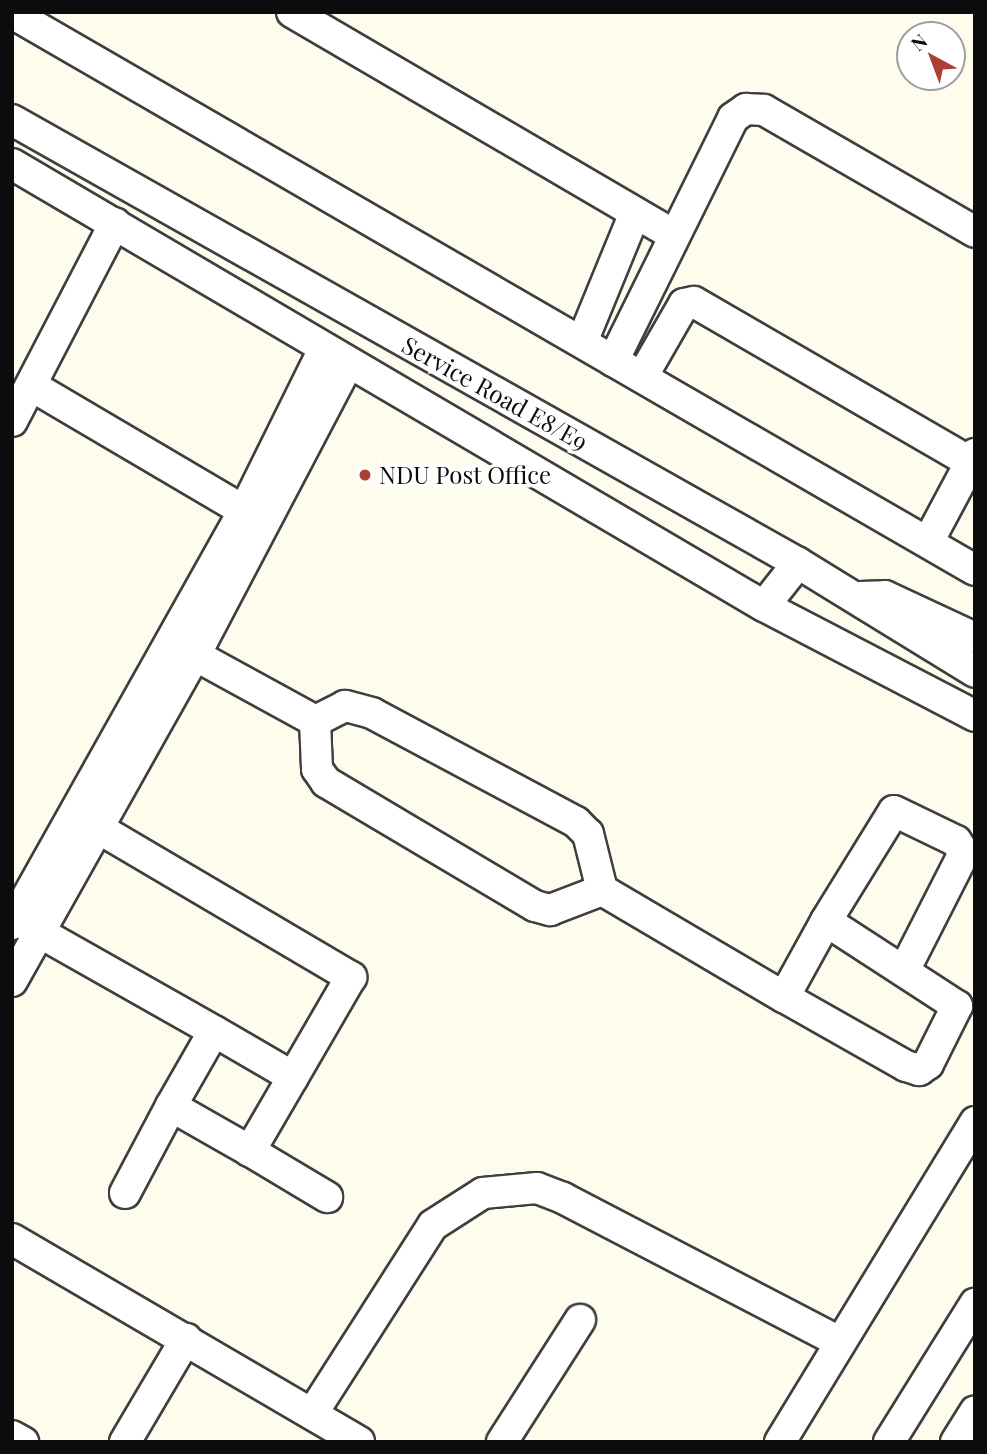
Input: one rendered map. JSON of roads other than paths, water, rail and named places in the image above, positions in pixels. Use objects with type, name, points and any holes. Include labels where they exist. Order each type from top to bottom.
[{"type":"street","points":[[292,12],[672,234]]},
{"type":"street","points":[[12,13],[975,570]]},
{"type":"street","points":[[613,361],[672,234],[733,118],[746,109],[764,110],[975,232]]},
{"type":"street","name":"Service Road E8/E9","points":[[12,120],[798,563],[975,672]]},
{"type":"street","name":"Service Road E8/E9","points":[[12,164],[115,223],[335,359],[764,606],[975,716]]},
{"type":"street","points":[[582,342],[635,213]]},
{"type":"street","points":[[12,421],[115,223]]},
{"type":"street","points":[[642,377],[684,304],[694,302],[973,460],[928,542]]},
{"type":"street","points":[[22,925],[98,828],[244,511],[335,359]]},
{"type":"street","points":[[12,981],[22,925],[183,648],[335,359]]},
{"type":"street","points":[[32,386],[244,511]]},
{"type":"street","points":[[764,606],[798,563]]},
{"type":"street","points":[[853,597],[885,596],[975,638]]},
{"type":"street","points":[[183,648],[314,721]]},
{"type":"street","points":[[314,721],[345,706],[359,708],[576,822],[588,834],[602,890],[785,997],[919,1070],[957,1006],[905,969],[826,921]]},
{"type":"street","points":[[314,721],[317,769],[326,782],[524,899],[550,910],[602,890]]},
{"type":"street","points":[[785,997],[826,921],[894,811],[956,841],[964,853],[905,969]]},
{"type":"street","points":[[98,828],[351,977],[250,1151]]},
{"type":"street","points":[[22,925],[293,1077]]},
{"type":"street","points":[[125,1193],[214,1031]]},
{"type":"street","points":[[171,1106],[327,1197]]},
{"type":"street","points":[[780,1442],[975,1122]]},
{"type":"street","points":[[313,1415],[433,1225],[483,1192],[537,1188],[563,1198],[840,1342]]},
{"type":"street","points":[[12,1238],[359,1442]]},
{"type":"street","points":[[889,1442],[975,1304]]},
{"type":"street","points":[[502,1442],[580,1320]]},
{"type":"street","points":[[125,1442],[186,1339]]},
{"type":"street","points":[[956,1442],[975,1412]]},
{"type":"street","points":[[12,1436],[23,1442]]},
{"type":"place","name":"NDU Post Office","points":[[365,475]]}]
